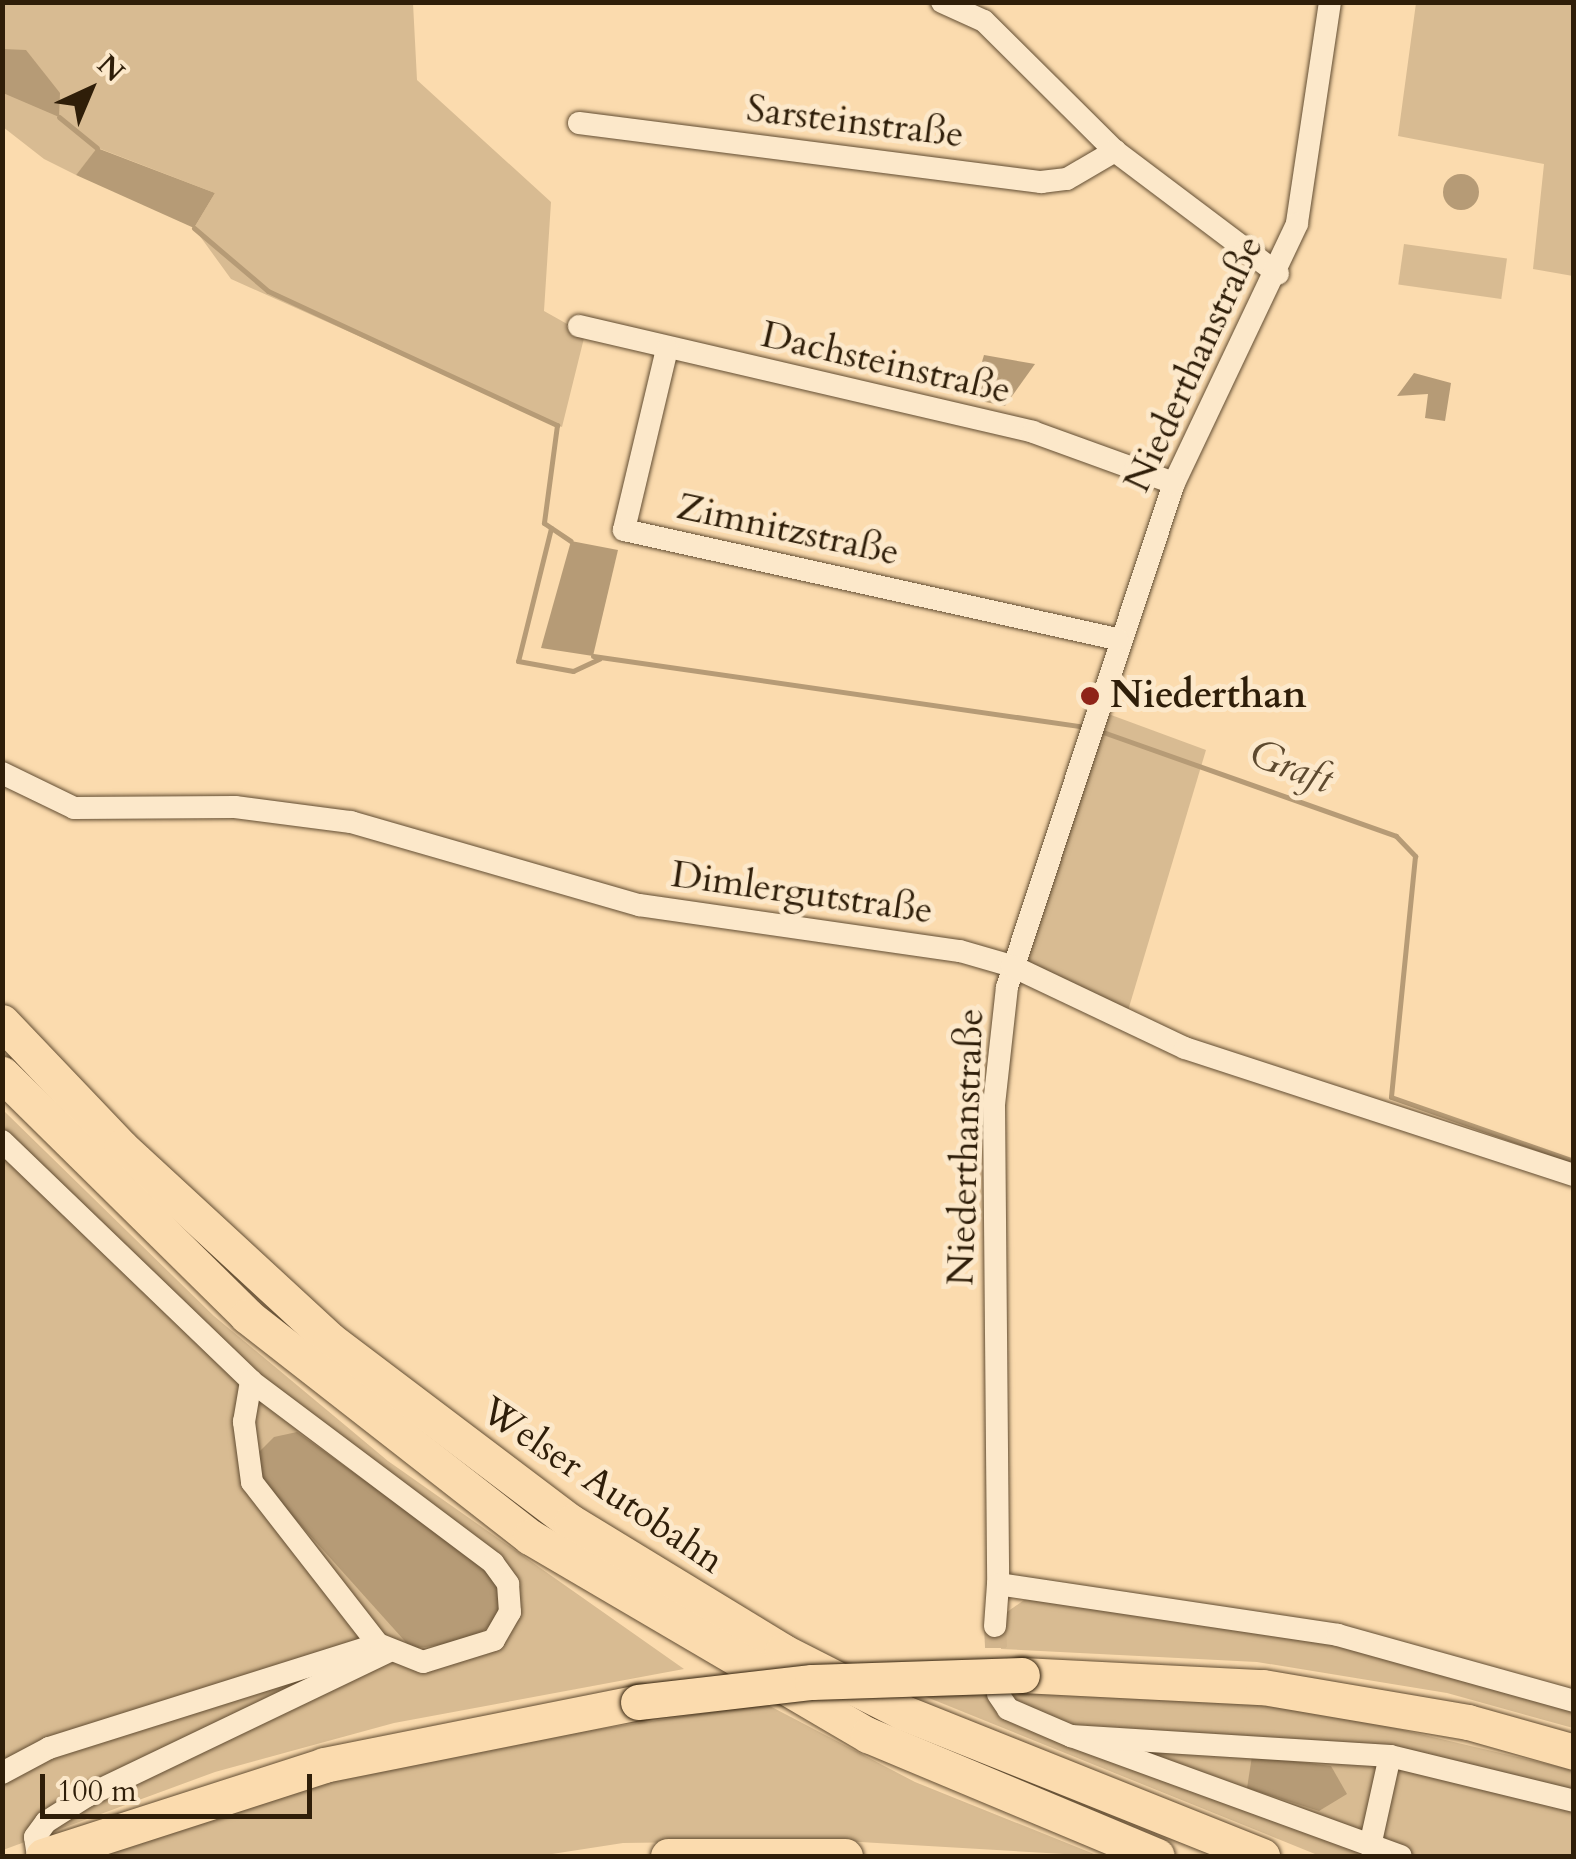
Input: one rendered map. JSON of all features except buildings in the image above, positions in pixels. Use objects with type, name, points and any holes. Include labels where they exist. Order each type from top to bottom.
[{"type":"highway","name":"Welser Autobahn","points":[[2,1022],[134,1160],[330,1340],[572,1522],[782,1651],[902,1712],[1262,1856]]},
{"type":"highway","name":"Welser Autobahn","points":[[2,1074],[247,1316],[530,1538],[868,1735],[1157,1856]]},
{"type":"highway","points":[[40,1856],[324,1765],[638,1702],[812,1682],[1282,1689],[1468,1722],[1574,1752]]},
{"type":"highway","points":[[668,1856],[845,1856]]},
{"type":"street","points":[[942,2],[984,21],[1115,151],[1278,274]]},
{"type":"street","name":"Niederthanstraße","points":[[996,1626],[994,1104],[1012,966],[1097,712],[1117,639],[1174,483],[1278,274],[1313,140],[1330,2]]},
{"type":"street","name":"Sarsteinstraße","points":[[579,123],[1041,182],[1066,180],[1115,151]]},
{"type":"street","name":"Dachsteinstraße","points":[[578,326],[1033,432],[1174,483]]},
{"type":"street","name":"Zimnitzstraße","points":[[667,349],[624,530],[1117,639]]},
{"type":"street","name":"Dimlergutstraße","points":[[2,773],[74,808],[235,807],[351,822],[639,905],[1012,966],[1185,1048],[1574,1174]]},
{"type":"street","points":[[2,1141],[252,1380],[508,1584],[510,1612],[494,1640],[424,1662],[383,1648],[252,1482],[244,1422],[252,1380]]},
{"type":"street","points":[[998,1584],[1338,1635],[1574,1701]]},
{"type":"street","points":[[2,1773],[49,1748],[383,1648]]},
{"type":"street","points":[[40,1856],[35,1837],[46,1822],[88,1796],[383,1648]]},
{"type":"street","points":[[1010,1685],[1008,1709],[1071,1736],[1401,1856]]},
{"type":"street","points":[[1071,1736],[1390,1756],[1574,1801]]},
{"type":"street","points":[[1370,1846],[1390,1756]]},
{"type":"shaded area","points":[[2,3],[413,3],[417,80],[551,202],[544,311],[585,334],[562,427],[231,279],[194,228],[215,193],[98,148],[76,175],[44,159],[3,127]]},
{"type":"shaded area","points":[[1416,3],[1573,3],[1573,276],[1533,269],[1544,164],[1398,136]]},
{"type":"shaded area","points":[[3,49],[26,50],[60,93],[59,117],[3,93]]},
{"type":"shaded area","points":[[97,148],[215,193],[194,228],[76,175]]},
{"type":"shaded area","points":[[1461,174],[1474,179],[1479,192],[1474,205],[1461,210],[1448,205],[1443,192],[1448,179]]},
{"type":"shaded area","points":[[1404,244],[1507,258],[1501,299],[1398,285]]},
{"type":"shaded area","points":[[984,355],[1035,364],[1005,406],[971,399]]},
{"type":"shaded area","points":[[1414,373],[1451,383],[1445,421],[1425,418],[1428,394],[1397,396]]},
{"type":"shaded area","points":[[571,541],[618,550],[593,656],[541,648]]},
{"type":"shaded area","points":[[1103,712],[1206,750],[1127,1014],[1021,959]]},
{"type":"shaded area","points":[[3,1110],[214,1316],[388,1461],[684,1669],[394,1723],[215,1772],[3,1850]]},
{"type":"shaded area","points":[[297,1432],[487,1568],[502,1594],[497,1620],[471,1640],[412,1649],[261,1481],[258,1453],[274,1437]]},
{"type":"shaded area","points":[[1027,1598],[1346,1646],[1573,1709],[1573,1728],[1447,1693],[1257,1662],[1001,1649],[1000,1617]]},
{"type":"shaded area","points":[[1152,1692],[1318,1710],[1573,1770],[1573,1856],[1320,1856],[919,1694]]},
{"type":"shaded area","points":[[766,1704],[915,1782],[1099,1856],[826,1840],[623,1843],[539,1856],[91,1856],[260,1799],[452,1751]]},
{"type":"shaded area","points":[[1252,1756],[1331,1766],[1347,1794],[1319,1811],[1247,1788]]},
{"type":"waterway","points":[[59,117],[97,148]]},
{"type":"waterway","points":[[194,228],[268,291],[557,425],[544,523],[571,541]]},
{"type":"waterway","points":[[551,528],[518,661],[573,671],[599,659]]},
{"type":"waterway","name":"Graft","points":[[593,656],[1085,727]]},
{"type":"waterway","name":"Graft","points":[[1100,731],[1396,836],[1415,856],[1391,1097],[1574,1161]]},
{"type":"tunnel","points":[[995,1626],[998,1688]]},
{"type":"place","name":"Niederthan","points":[[1090,696]]}]
